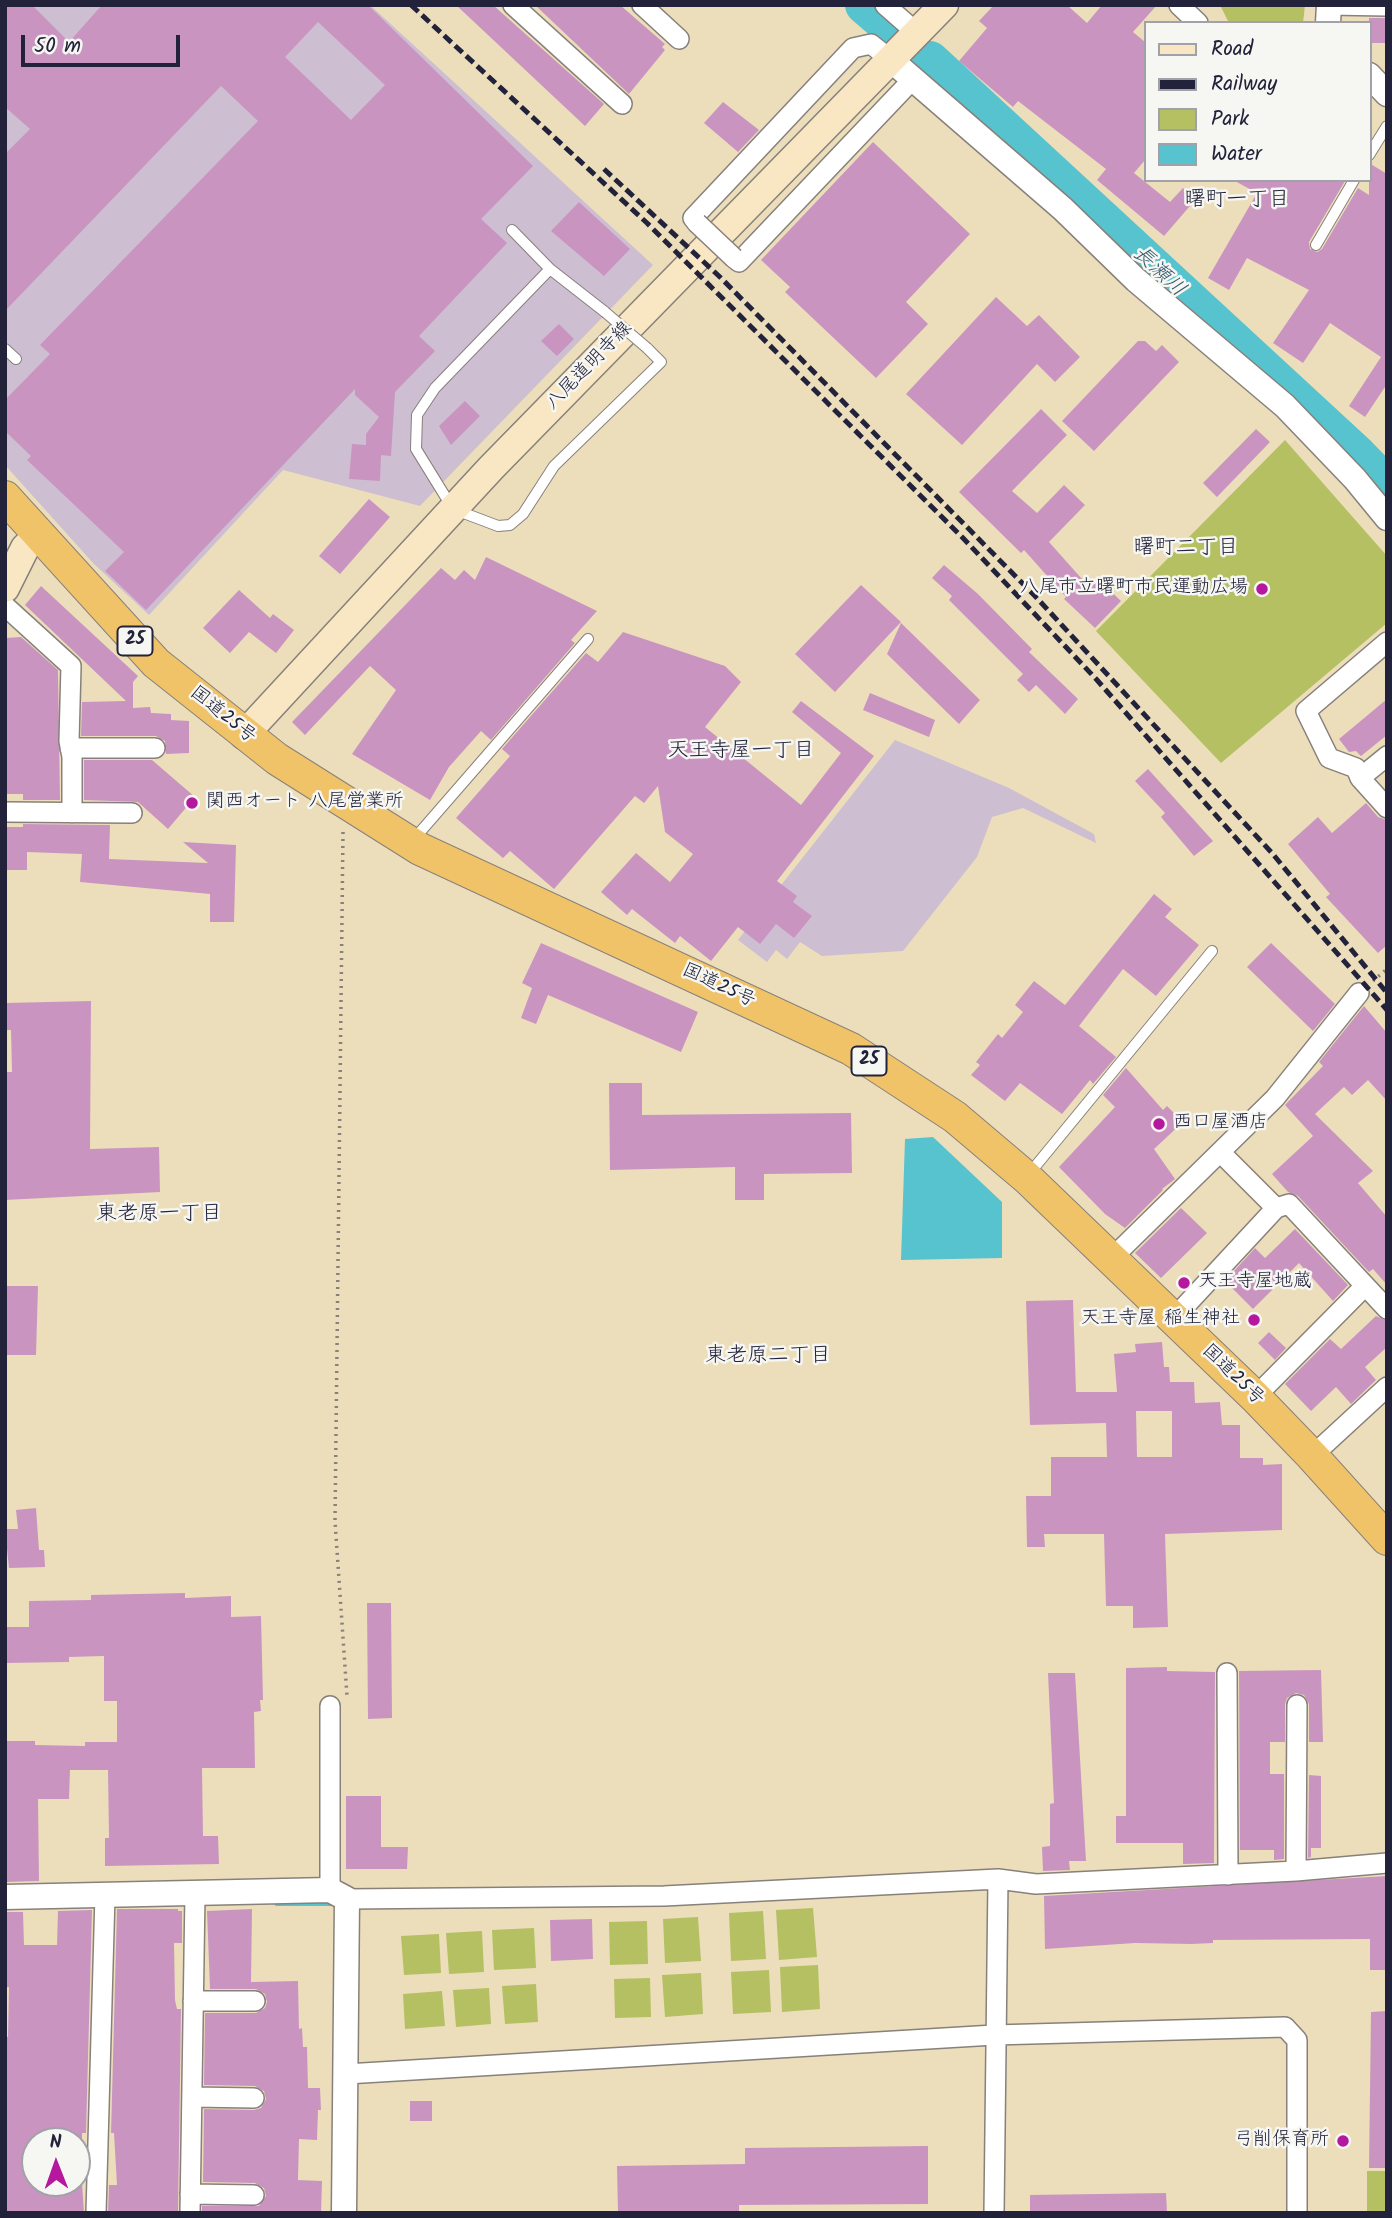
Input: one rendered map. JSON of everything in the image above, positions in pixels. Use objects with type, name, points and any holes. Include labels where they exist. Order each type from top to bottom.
[{"type":"highway","name":"国道25号","points":[[5,497],[156,663],[244,735],[410,843],[851,1049],[956,1117],[1027,1178],[1255,1398],[1312,1455],[1387,1539]]},
{"type":"main road","name":"八尾道明寺線","points":[[244,735],[453,509],[944,5]]},
{"type":"main road","points":[[5,588],[25,548],[38,536]]},
{"type":"street","points":[[642,5],[679,39]]},
{"type":"street","points":[[885,5],[918,34]]},
{"type":"street","points":[[1179,5],[1196,21]]},
{"type":"street","points":[[1329,5],[1387,6]]},
{"type":"street","points":[[517,6],[622,104]]},
{"type":"street","points":[[914,78],[739,262],[693,218],[853,48],[871,44],[914,78],[1063,209],[1136,280],[1286,406],[1355,478],[1387,518]]},
{"type":"street","points":[[1371,77],[1387,94]]},
{"type":"street","points":[[5,606],[71,666],[72,813]]},
{"type":"street","points":[[1387,642],[1306,711],[1329,758],[1356,768],[1360,778],[1387,808]]},
{"type":"street","points":[[70,748],[155,748]]},
{"type":"street","points":[[1360,778],[1387,756]]},
{"type":"street","points":[[5,812],[132,813]]},
{"type":"street","points":[[1111,1259],[1275,1098],[1359,993]]},
{"type":"street","points":[[1220,1152],[1276,1208]]},
{"type":"street","points":[[1173,1319],[1276,1208],[1289,1204],[1387,1309]]},
{"type":"street","points":[[1255,1398],[1365,1286]]},
{"type":"street","points":[[1312,1455],[1387,1387]]},
{"type":"street","points":[[1227,1673],[1228,1875]]},
{"type":"street","points":[[1296,1871],[1297,1705]]},
{"type":"street","points":[[330,1706],[346,2074],[344,2213]]},
{"type":"street","points":[[5,1897],[195,1893],[664,1896],[998,1879],[1036,1884],[1296,1871],[1387,1863]]},
{"type":"street","points":[[994,2213],[994,2035],[998,1879]]},
{"type":"street","points":[[195,1893],[190,2203],[254,2194]]},
{"type":"street","points":[[96,2213],[105,1895]]},
{"type":"street","points":[[193,2001],[255,2001]]},
{"type":"street","points":[[346,2074],[994,2035],[1284,2027],[1297,2040],[1297,2213]]},
{"type":"street","points":[[192,2097],[254,2098]]},
{"type":"lane","points":[[1371,152],[1387,126]]},
{"type":"lane","points":[[1316,245],[1353,182]]},
{"type":"lane","points":[[512,230],[550,269],[605,312],[661,362],[554,466],[523,514],[510,526],[498,526],[453,509],[416,449],[417,415],[435,388],[550,269]]},
{"type":"lane","points":[[5,349],[16,359]]},
{"type":"lane","points":[[410,843],[588,639]]},
{"type":"lane","points":[[1027,1178],[1212,951]]},
{"type":"path","points":[[330,1706],[339,1706],[347,1699],[335,1521],[343,824]]},
{"type":"shaded area","points":[[5,5],[370,5],[653,265],[420,506],[283,470],[149,615],[94,564],[5,465]]},
{"type":"shaded area","points":[[895,740],[1009,788],[1094,834],[1096,843],[1023,808],[992,817],[977,857],[903,951],[822,956],[800,942],[787,959],[776,950],[767,962],[738,940]]},
{"type":"green space","points":[[1220,5],[1305,5],[1303,21],[1228,21]]},
{"type":"green space","name":"八尾市立曙町市民運動広場","points":[[1285,440],[1387,556],[1387,623],[1221,763],[1096,631]]},
{"type":"green space","points":[[813,1908],[817,1957],[779,1960],[776,1910]]},
{"type":"green space","points":[[763,1911],[766,1959],[731,1961],[729,1913]]},
{"type":"green space","points":[[698,1917],[701,1961],[665,1963],[663,1919]]},
{"type":"green space","points":[[647,1921],[648,1964],[610,1965],[609,1922]]},
{"type":"green space","points":[[534,1928],[536,1968],[494,1970],[492,1930]]},
{"type":"green space","points":[[482,1931],[484,1972],[449,1974],[446,1933]]},
{"type":"green space","points":[[439,1934],[441,1973],[404,1975],[401,1936]]},
{"type":"green space","points":[[818,1965],[820,2009],[782,2012],[780,1967]]},
{"type":"green space","points":[[769,1970],[771,2012],[733,2014],[731,1972]]},
{"type":"green space","points":[[701,1973],[703,2014],[665,2017],[662,1975]]},
{"type":"green space","points":[[650,1978],[651,2017],[615,2018],[614,1979]]},
{"type":"green space","points":[[536,1984],[538,2022],[505,2024],[502,1986]]},
{"type":"green space","points":[[489,1988],[491,2024],[456,2027],[453,1990]]},
{"type":"green space","points":[[442,1991],[445,2026],[405,2029],[403,1994]]},
{"type":"green space","points":[[1367,2171],[1387,2171],[1387,2213],[1367,2213]]},
{"type":"water","points":[[933,1137],[1002,1202],[1002,1258],[901,1260],[905,1139]]},
{"type":"building","points":[[5,5],[32,5],[69,42],[102,5],[368,5],[533,166],[481,219],[507,243],[419,336],[435,351],[395,392],[391,456],[381,455],[380,481],[349,479],[352,444],[366,445],[366,434],[379,417],[355,395],[355,389],[146,610],[105,571],[124,552],[27,460],[31,456],[5,431],[5,400],[50,354],[40,345],[258,121],[221,86],[5,311],[5,154],[30,129],[5,107]],"holes":[[[318,22],[385,85],[351,120],[285,57]]]},
{"type":"building","points":[[456,5],[493,5],[604,104],[585,126]]},
{"type":"building","points":[[535,5],[620,5],[665,44],[662,47],[665,50],[629,94]]},
{"type":"building","points":[[994,5],[1067,5],[1087,23],[1102,5],[1157,5],[1133,32],[1144,41],[1144,161],[1134,173],[1170,202],[1183,188],[1196,199],[1164,236],[1097,180],[1106,169],[1018,101],[1013,107],[959,61],[987,28],[979,21]]},
{"type":"building","points":[[1369,18],[1387,18],[1387,43],[1371,43]]},
{"type":"building","points":[[723,102],[759,130],[738,152],[704,123]]},
{"type":"building","points":[[873,142],[970,234],[906,302],[928,324],[876,378],[785,292],[790,287],[761,260]]},
{"type":"building","points":[[1371,164],[1387,174],[1387,384],[1365,417],[1349,406],[1381,357],[1330,323],[1303,363],[1273,343],[1309,290],[1247,258],[1229,290],[1208,278],[1257,193],[1237,182],[1344,182],[1309,242],[1310,249],[1317,252],[1322,249],[1358,188],[1369,195]]},
{"type":"building","points":[[579,202],[630,249],[604,276],[551,231]]},
{"type":"building","points":[[996,297],[1027,326],[1039,315],[1080,357],[1055,382],[1037,364],[962,445],[906,394]]},
{"type":"building","points":[[559,324],[574,339],[557,356],[541,341]]},
{"type":"building","points":[[1138,341],[1145,341],[1156,351],[1162,345],[1179,362],[1094,451],[1062,421]]},
{"type":"building","points":[[465,401],[480,416],[451,445],[439,426]]},
{"type":"building","points":[[1041,409],[1067,435],[1012,491],[1037,513],[1064,485],[1085,505],[1049,542],[1090,588],[1099,580],[1121,601],[1095,628],[1064,599],[1066,597],[1024,550],[1021,553],[959,492]]},
{"type":"building","points":[[1256,429],[1270,442],[1217,497],[1203,483]]},
{"type":"building","points":[[369,499],[390,517],[340,574],[319,556]]},
{"type":"building","points":[[486,557],[597,611],[571,640],[575,643],[491,740],[481,731],[449,767],[430,800],[352,754],[396,690],[370,666],[305,735],[292,722],[441,568],[455,580],[464,570],[475,580]]},
{"type":"building","points":[[944,565],[978,594],[1032,649],[1029,652],[1078,699],[1065,714],[1036,685],[1029,692],[1017,680],[1023,674],[949,600],[952,596],[932,578]]},
{"type":"building","points":[[861,585],[901,622],[835,692],[795,654]]},
{"type":"building","points":[[41,586],[138,676],[133,682],[133,708],[150,707],[151,713],[171,714],[171,720],[189,721],[189,753],[166,754],[165,741],[156,736],[81,736],[82,702],[126,701],[25,605]]},
{"type":"building","points":[[239,590],[270,618],[273,614],[294,630],[276,653],[249,632],[230,653],[203,628]]},
{"type":"building","points":[[901,623],[980,700],[959,724],[887,654]]},
{"type":"building","points":[[623,632],[725,666],[741,682],[705,727],[801,805],[841,753],[792,712],[801,701],[874,756],[777,881],[797,896],[793,902],[812,916],[794,938],[776,924],[760,944],[738,927],[711,961],[680,936],[675,943],[632,909],[627,915],[601,892],[636,853],[670,882],[693,854],[665,832],[658,786],[644,803],[635,796],[554,889],[510,851],[503,858],[456,818],[510,756],[502,749],[586,653],[598,662]]},
{"type":"building","points":[[21,637],[58,670],[60,800],[23,800],[23,794],[5,794],[5,638]]},
{"type":"building","points":[[870,693],[935,720],[929,737],[863,710]]},
{"type":"building","points":[[1387,699],[1387,735],[1361,756],[1356,751],[1349,752],[1339,739]]},
{"type":"building","points":[[84,760],[152,760],[195,797],[168,829],[138,802],[84,800]]},
{"type":"building","points":[[1148,769],[1213,841],[1194,856],[1161,817],[1165,813],[1135,781]]},
{"type":"building","points":[[1366,803],[1378,817],[1387,820],[1387,945],[1378,953],[1326,897],[1330,894],[1288,844],[1318,817],[1332,833]]},
{"type":"building","points":[[23,824],[110,825],[109,859],[208,863],[183,842],[236,845],[234,922],[210,922],[210,894],[80,882],[82,854],[27,852],[27,870],[5,870],[5,827],[23,827]]},
{"type":"building","points":[[1154,894],[1172,909],[1165,917],[1199,945],[1156,996],[1123,969],[1079,1026],[1116,1057],[1093,1084],[1090,1080],[1062,1114],[1020,1083],[1005,1101],[971,1075],[980,1065],[976,1062],[998,1034],[1002,1038],[1023,1012],[1015,1005],[1034,981],[1065,1005]]},
{"type":"building","points":[[541,943],[698,1012],[681,1052],[548,995],[536,1024],[521,1018],[532,988],[522,983]]},
{"type":"building","points":[[1271,943],[1335,1004],[1313,1031],[1247,967]]},
{"type":"building","points":[[91,1001],[90,1149],[159,1147],[160,1192],[5,1200],[5,1072],[12,1072],[11,1030],[5,1030],[5,1003]]},
{"type":"building","points":[[1364,1006],[1387,1033],[1387,1101],[1368,1080],[1352,1095],[1344,1087],[1315,1114],[1373,1171],[1358,1183],[1387,1217],[1387,1285],[1373,1269],[1369,1272],[1298,1196],[1288,1192],[1272,1174],[1313,1136],[1285,1105],[1323,1066],[1319,1062]]},
{"type":"building","points":[[1126,1068],[1163,1110],[1167,1106],[1183,1122],[1154,1149],[1175,1179],[1125,1228],[1105,1214],[1059,1167],[1115,1107],[1103,1095]]},
{"type":"building","points":[[609,1083],[642,1083],[642,1115],[851,1113],[852,1173],[764,1174],[764,1200],[735,1200],[735,1167],[610,1170]]},
{"type":"building","points":[[1181,1208],[1207,1233],[1161,1278],[1135,1253]]},
{"type":"building","points":[[1295,1229],[1348,1285],[1333,1301],[1299,1263],[1253,1309],[1225,1281],[1255,1248],[1265,1258]]},
{"type":"building","points":[[5,1286],[38,1286],[36,1355],[5,1355]]},
{"type":"building","points":[[1073,1300],[1076,1392],[1117,1392],[1114,1354],[1136,1352],[1135,1344],[1162,1342],[1164,1367],[1169,1367],[1170,1382],[1194,1382],[1195,1403],[1220,1402],[1222,1425],[1240,1425],[1240,1458],[1263,1458],[1263,1465],[1282,1464],[1282,1530],[1165,1534],[1168,1627],[1133,1628],[1133,1606],[1106,1606],[1104,1534],[1044,1534],[1045,1547],[1027,1547],[1026,1496],[1051,1496],[1051,1457],[1107,1457],[1106,1423],[1030,1425],[1026,1301]],"holes":[[[1136,1411],[1172,1411],[1172,1457],[1137,1457]]]},
{"type":"building","points":[[1376,1316],[1387,1321],[1387,1347],[1365,1367],[1376,1380],[1351,1404],[1336,1387],[1311,1411],[1285,1384],[1330,1339],[1341,1349]]},
{"type":"building","points":[[1269,1332],[1286,1348],[1275,1360],[1258,1343]]},
{"type":"building","points":[[36,1508],[39,1550],[44,1550],[45,1567],[9,1568],[5,1529],[18,1529],[16,1510]]},
{"type":"building","points":[[185,1593],[185,1598],[231,1596],[231,1617],[261,1616],[263,1700],[260,1700],[261,1711],[254,1712],[255,1768],[202,1768],[203,1836],[218,1836],[219,1864],[105,1866],[105,1838],[109,1838],[108,1770],[70,1770],[69,1799],[38,1799],[39,1881],[5,1882],[5,1741],[35,1741],[35,1745],[85,1746],[85,1742],[117,1742],[117,1701],[104,1701],[104,1656],[69,1657],[69,1662],[5,1663],[5,1627],[29,1627],[29,1601],[91,1600],[91,1595]]},
{"type":"building","points":[[367,1603],[391,1603],[392,1718],[368,1719]]},
{"type":"building","points":[[1167,1667],[1167,1671],[1215,1672],[1214,1863],[1183,1864],[1183,1843],[1116,1843],[1116,1816],[1126,1816],[1126,1668]]},
{"type":"building","points":[[1321,1670],[1323,1742],[1309,1742],[1309,1704],[1304,1695],[1296,1693],[1287,1698],[1285,1704],[1285,1742],[1270,1742],[1270,1774],[1284,1774],[1284,1859],[1274,1860],[1274,1850],[1240,1850],[1239,1671]]},
{"type":"building","points":[[1048,1673],[1075,1673],[1086,1861],[1069,1861],[1070,1870],[1043,1871],[1042,1847],[1050,1846],[1050,1804],[1054,1803]]},
{"type":"building","points":[[1309,1775],[1321,1776],[1321,1848],[1311,1848],[1311,1857],[1308,1858]]},
{"type":"building","points":[[346,1796],[381,1796],[381,1847],[408,1847],[407,1869],[346,1869]]},
{"type":"building","points":[[1387,1876],[1387,1970],[1370,1970],[1370,1939],[1213,1940],[1213,1943],[1135,1943],[1045,1949],[1044,1896]]},
{"type":"building","points":[[117,1909],[182,1911],[182,1943],[174,1943],[175,2000],[177,2009],[181,2009],[178,2213],[108,2213],[109,2185],[117,2185],[114,2133],[111,2133]]},
{"type":"building","points":[[252,1909],[251,1982],[298,1981],[299,2029],[302,2028],[303,2047],[307,2047],[308,2088],[320,2088],[321,2110],[318,2110],[317,2140],[299,2139],[298,2180],[322,2181],[321,2213],[202,2213],[202,2206],[259,2206],[266,2196],[264,2188],[255,2183],[203,2182],[204,2109],[254,2110],[261,2108],[266,2099],[264,2091],[255,2086],[204,2085],[205,2013],[256,2013],[265,2008],[267,2002],[265,1994],[256,1989],[210,1989],[207,1911]]},
{"type":"building","points":[[92,1910],[86,2127],[21,2127],[21,2197],[83,2197],[84,2213],[5,2213],[5,2037],[8,2037],[9,1987],[5,1987],[5,1912],[23,1912],[24,1945],[57,1945],[58,1911]]},
{"type":"building","points":[[592,1919],[593,1959],[551,1961],[550,1920]]},
{"type":"building","points":[[1387,2011],[1387,2168],[1369,2168],[1371,2012]]},
{"type":"building","points":[[410,2101],[432,2101],[432,2121],[410,2121]]},
{"type":"building","points":[[928,2146],[928,2204],[739,2205],[739,2213],[618,2213],[617,2166],[745,2164],[745,2148]]},
{"type":"building","points":[[1166,2193],[1167,2213],[1030,2213],[1030,2195]]},
{"type":"waterway","name":"長瀬川","points":[[864,5],[885,23]]},
{"type":"waterway","name":"長瀬川","points":[[930,60],[1357,454],[1387,485]]},
{"type":"waterway","points":[[277,1903],[331,1903]]},
{"type":"railway","points":[[411,5],[647,223],[963,538],[1097,680],[1387,1010]]},
{"type":"railway","points":[[604,169],[721,278],[1035,596],[1272,853],[1387,993]]},
{"type":"place","name":"八尾市立曙町市民運動広場","points":[[1262,589]]},
{"type":"place","name":"関西オート 八尾営業所","points":[[192,803]]},
{"type":"place","name":"西口屋酒店","points":[[1159,1124]]},
{"type":"place","name":"天王寺屋地蔵","points":[[1184,1283]]},
{"type":"place","name":"天王寺屋 稲生神社","points":[[1254,1320]]},
{"type":"place","name":"弓削保育所","points":[[1343,2141]]},
{"type":"district","name":"曙町一丁目","points":[[1237,201]]},
{"type":"district","name":"曙町二丁目","points":[[1186,549]]},
{"type":"district","name":"天王寺屋一丁目","points":[[741,752]]},
{"type":"district","name":"東老原一丁目","points":[[159,1215]]},
{"type":"district","name":"東老原二丁目","points":[[768,1357]]}]
